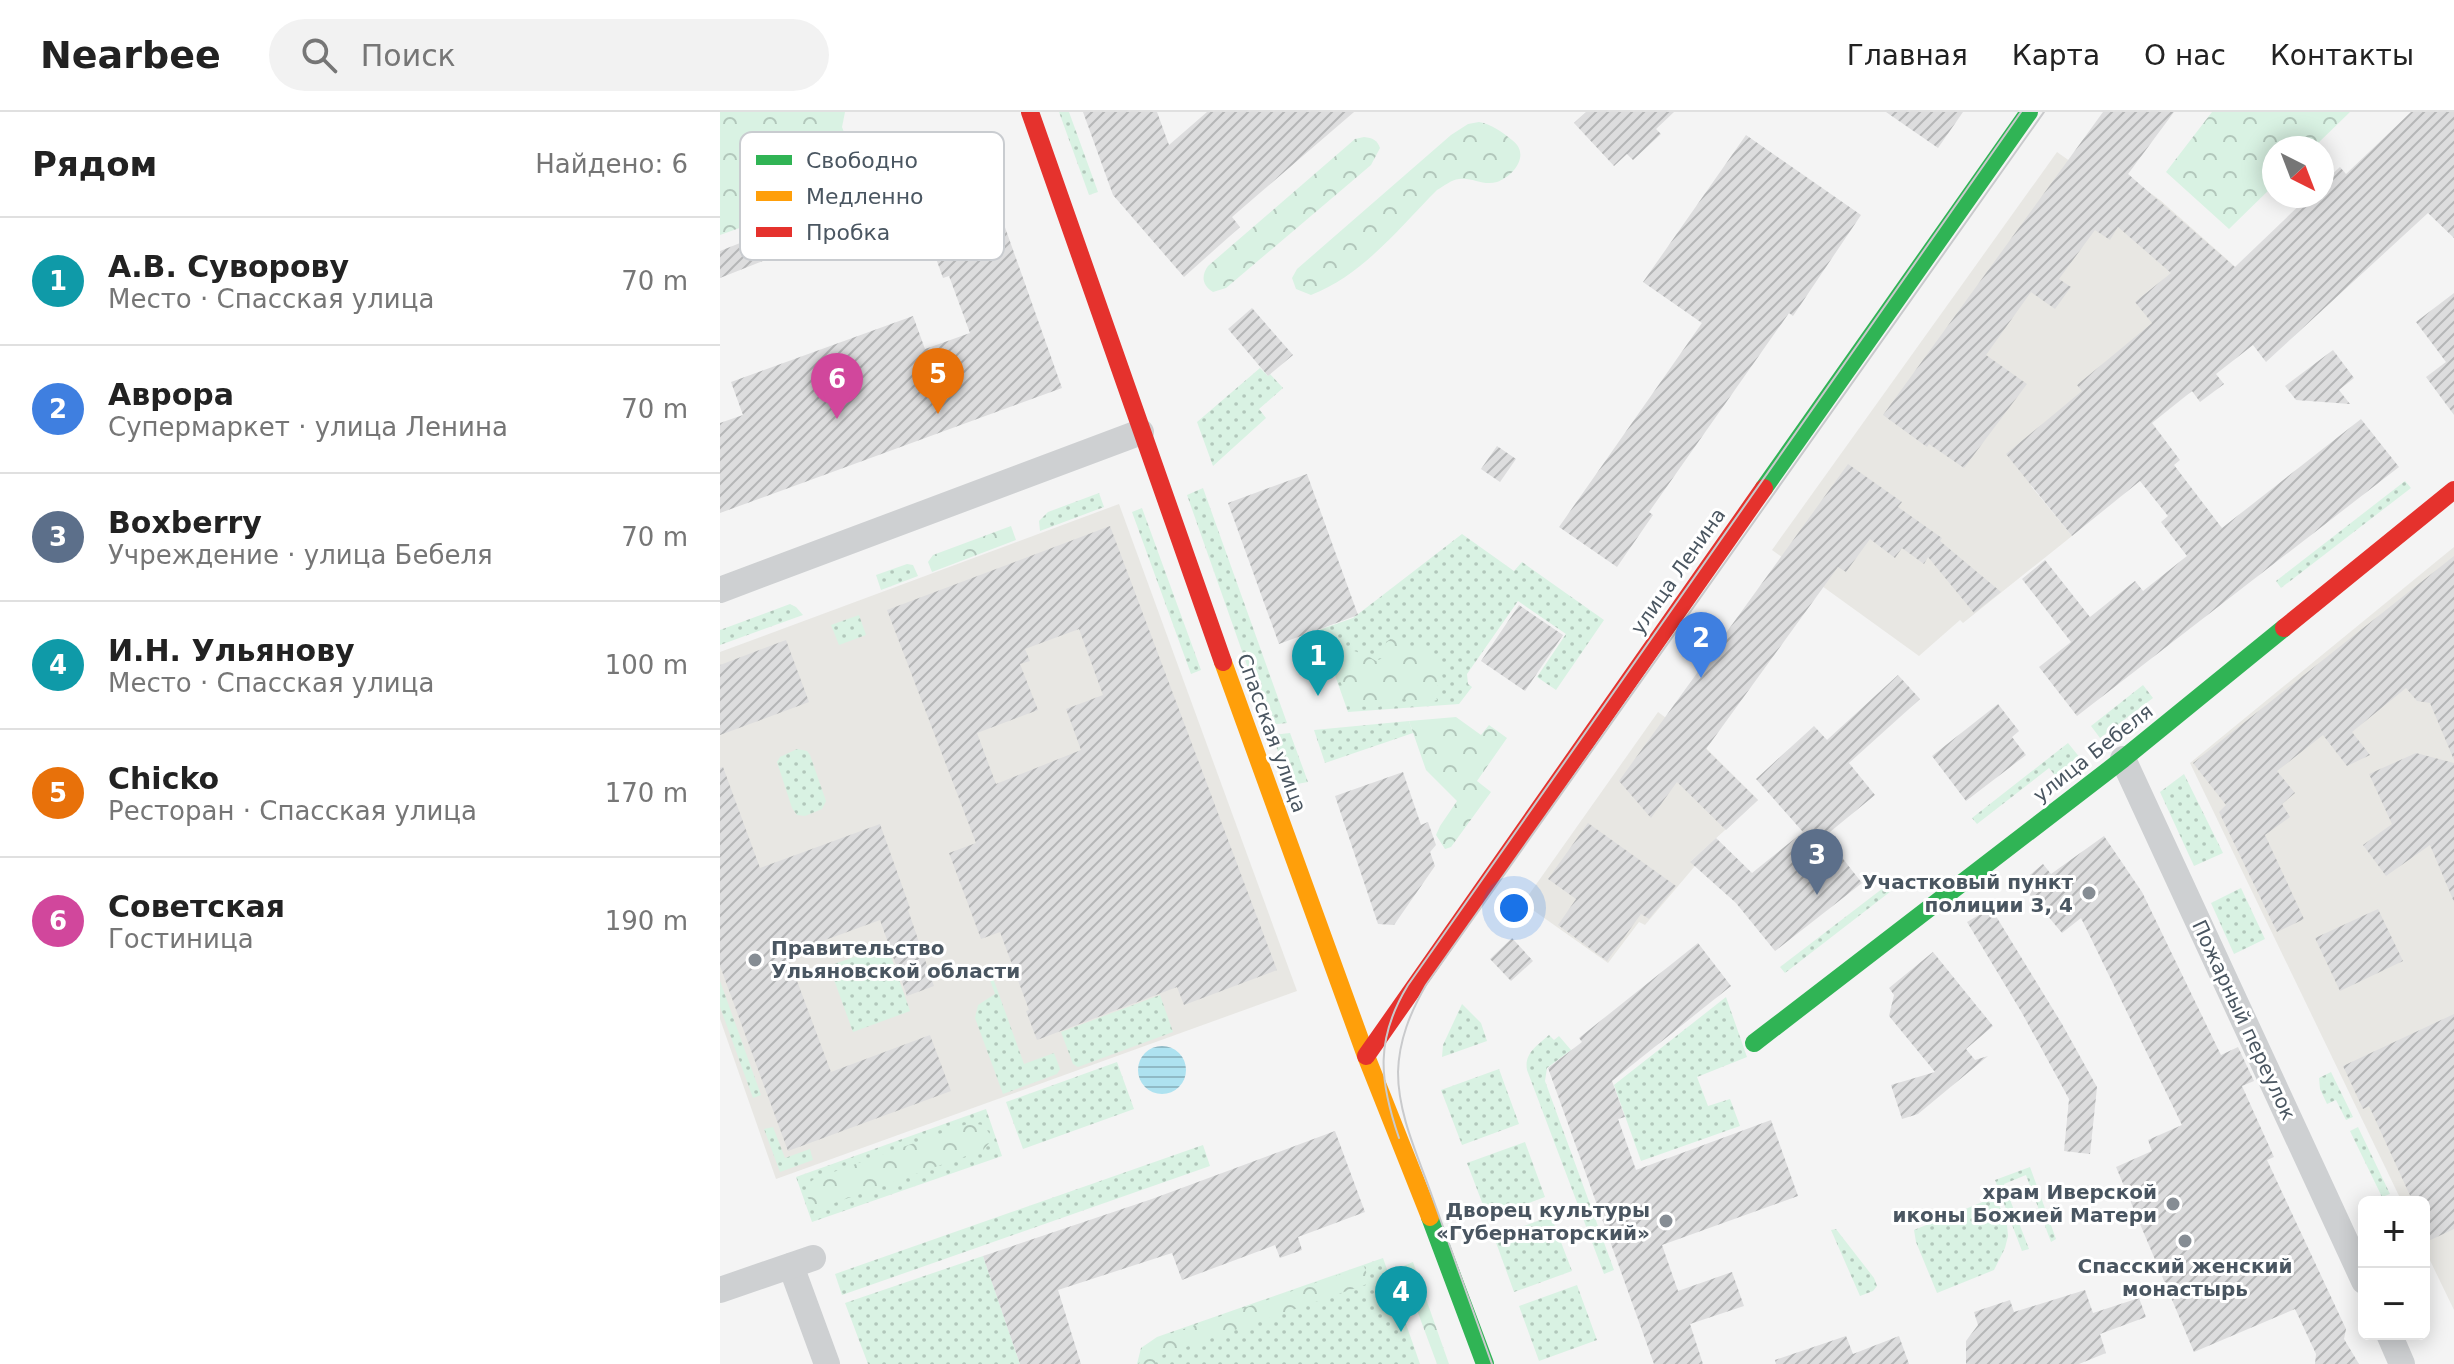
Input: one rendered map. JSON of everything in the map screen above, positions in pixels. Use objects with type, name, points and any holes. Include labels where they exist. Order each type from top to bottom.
[{"type":"street","name":"Спасская улица","points":[[1030,112],[1141,432],[1366,1056],[1485,1364]]},
{"type":"street","name":"улица Ленина","points":[[1366,1056],[2029,112]]},
{"type":"street","points":[[720,590],[1141,432]]},
{"type":"street","name":"улица Бебеля","points":[[1754,1043],[2123,759],[2454,490]]},
{"type":"street","name":"Пожарный переулок","points":[[2123,759],[2358,1268]]},
{"type":"street","points":[[720,1290],[802,1262],[827,1364]]},
{"type":"street","points":[[2392,1340],[2402,1364]]},
{"type":"shaded area","points":[[2057,152],[2112,191],[2124,174],[2160,200],[2230,262],[2263,298],[2031,486],[2072,536],[1963,623],[1960,620],[1919,656],[1772,550]]},
{"type":"shaded area","points":[[1119,504],[1297,991],[776,1179],[720,1019],[720,652]]},
{"type":"shaded area","points":[[2454,547],[2454,1310],[2430,1260],[2430,1196],[2399,1196],[2190,763]]},
{"type":"shaded area","points":[[1658,712],[1704,746],[1758,800],[1691,861],[1695,866],[1645,925],[1639,922],[1608,963],[1523,903]]},
{"type":"green space","points":[[720,112],[845,112],[844,132],[740,132],[740,228],[720,235]]},
{"type":"green space","points":[[1059,112],[1069,112],[1098,192],[1089,195]]},
{"type":"green space","points":[[2212,112],[2350,112],[2325,136],[2262,136],[2262,197],[2229,229],[2166,172]]},
{"type":"green space","points":[[1479,122],[1496,129],[1518,146],[1520,158],[1509,175],[1492,183],[1464,179],[1450,182],[1437,190],[1379,249],[1347,276],[1311,295],[1296,289],[1292,278],[1297,269],[1451,135],[1468,124]]},
{"type":"green space","points":[[1364,137],[1374,140],[1380,148],[1371,165],[1226,288],[1213,292],[1209,289],[1204,280],[1208,266],[1355,139]]},
{"type":"green space","points":[[1260,368],[1283,388],[1259,409],[1266,418],[1213,466],[1197,422]]},
{"type":"green space","points":[[2405,481],[2411,488],[2281,588],[2276,581]]},
{"type":"green space","points":[[1203,488],[1287,723],[1268,725],[1187,495]]},
{"type":"green space","points":[[1099,493],[1104,507],[1040,531],[1039,521],[1048,512]]},
{"type":"green space","points":[[1142,508],[1201,670],[1191,674],[1132,512]]},
{"type":"green space","points":[[1011,526],[1016,540],[932,572],[928,562],[933,555]]},
{"type":"green space","points":[[1462,534],[1514,571],[1522,562],[1604,620],[1556,690],[1537,677],[1566,634],[1518,601],[1467,674],[1468,684],[1472,687],[1459,704],[1348,712],[1319,630],[1353,618]]},
{"type":"green space","points":[[907,564],[913,565],[918,576],[881,590],[876,575]]},
{"type":"green space","points":[[790,604],[803,615],[720,645],[720,630]]},
{"type":"green space","points":[[859,615],[866,635],[839,645],[831,625]]},
{"type":"green space","points":[[1392,638],[1408,647],[1423,647],[1438,663],[1443,679],[1434,690],[1437,700],[1418,703],[1401,697],[1379,707],[1355,706],[1340,680],[1332,650],[1337,646],[1376,661],[1385,657],[1386,642]]},
{"type":"green space","points":[[2143,685],[2153,698],[2100,738],[2091,726]]},
{"type":"green space","points":[[1456,717],[1481,735],[1489,725],[1507,738],[1477,781],[1491,792],[1451,847],[1445,849],[1436,835],[1457,801],[1426,770],[1409,721]]},
{"type":"green space","points":[[1409,721],[1413,733],[1325,763],[1314,730]]},
{"type":"green space","points":[[1290,733],[1308,782],[1297,784],[1285,771],[1272,735]]},
{"type":"green space","points":[[2068,743],[2085,764],[2061,783],[2049,768],[1977,824],[1972,818]]},
{"type":"green space","points":[[797,749],[810,755],[826,801],[822,809],[805,816],[797,815],[792,808],[777,762],[780,757]]},
{"type":"green space","points":[[2184,774],[2223,853],[2194,866],[2160,792]]},
{"type":"green space","points":[[1891,882],[1895,888],[1785,973],[1780,967]]},
{"type":"green space","points":[[2241,888],[2265,939],[2234,954],[2211,903]]},
{"type":"green space","points":[[887,945],[910,1011],[853,1032],[829,966]]},
{"type":"green space","points":[[993,978],[1024,1064],[1054,1053],[1060,1069],[1057,1074],[1003,1094],[975,1018],[978,1005],[995,994],[990,980]]},
{"type":"green space","points":[[720,981],[761,1095],[753,1098],[720,1007]]},
{"type":"green space","points":[[1160,995],[1173,1032],[1078,1067],[1073,1064],[1061,1032]]},
{"type":"green space","points":[[1726,997],[1747,1057],[1697,1077],[1708,1106],[1730,1099],[1740,1126],[1641,1161],[1614,1085]]},
{"type":"green space","points":[[1462,1004],[1481,1023],[1487,1041],[1442,1057],[1443,1045]]},
{"type":"green space","points":[[1549,1035],[1554,1040],[1559,1036],[1571,1050],[1547,1068],[1545,1081],[1614,1270],[1604,1274],[1527,1070],[1529,1054]]},
{"type":"green space","points":[[1117,1062],[1134,1109],[1023,1149],[1006,1102]]},
{"type":"green space","points":[[1499,1069],[1519,1124],[1462,1145],[1441,1090]]},
{"type":"green space","points":[[2331,1072],[2353,1117],[2346,1120],[2336,1100],[2327,1104],[2320,1089],[2319,1078]]},
{"type":"green space","points":[[986,1109],[1002,1156],[812,1222],[796,1177]]},
{"type":"green space","points":[[970,1123],[983,1125],[989,1133],[990,1142],[983,1150],[823,1207],[812,1204],[806,1195],[807,1185],[814,1179]]},
{"type":"green space","points":[[773,1127],[785,1158],[810,1149],[813,1160],[780,1172],[764,1129]]},
{"type":"green space","points":[[2358,1127],[2390,1194],[2382,1196],[2350,1131]]},
{"type":"green space","points":[[1525,1142],[1545,1197],[1488,1218],[1467,1163]]},
{"type":"green space","points":[[1203,1145],[1210,1166],[842,1295],[835,1274]]},
{"type":"green space","points":[[2030,1167],[2056,1239],[2051,1242],[2026,1175],[2004,1184],[2029,1249],[2022,1251],[1995,1180]]},
{"type":"green space","points":[[1985,1201],[1998,1202],[2007,1225],[2005,1248],[1994,1270],[1937,1293],[1914,1230]]},
{"type":"green space","points":[[1551,1216],[1572,1271],[1514,1292],[1494,1237]]},
{"type":"green space","points":[[1836,1229],[1874,1278],[1877,1286],[1873,1291],[1860,1296],[1831,1230]]},
{"type":"green space","points":[[983,1256],[1020,1364],[868,1364],[845,1303]]},
{"type":"green space","points":[[1383,1258],[1420,1364],[1137,1364],[1141,1348],[1157,1337]]},
{"type":"green space","points":[[1413,1262],[1449,1364],[1437,1364],[1401,1267]]},
{"type":"green space","points":[[1364,1266],[1370,1283],[1154,1358],[1156,1364],[1139,1364],[1145,1346],[1158,1338]]},
{"type":"green space","points":[[1577,1285],[1597,1340],[1539,1361],[1519,1306]]},
{"type":"water","points":[[1162,1046],[1179,1053],[1186,1070],[1179,1087],[1162,1094],[1145,1087],[1138,1070],[1145,1053]]},
{"type":"building","points":[[1083,112],[1157,112],[1169,145],[1207,112],[1354,112],[1232,217],[1240,227],[1184,277],[1113,195]]},
{"type":"building","points":[[1586,112],[1674,112],[1656,129],[1661,134],[1633,160],[1627,154],[1614,166],[1574,123]]},
{"type":"building","points":[[1886,112],[1963,112],[1938,148]]},
{"type":"building","points":[[2103,112],[2174,112],[2128,174],[2235,267],[2296,208],[2334,208],[2334,172],[2340,167],[2346,174],[2411,112],[2454,112],[2454,238],[2428,213],[2266,362],[2253,345],[2216,374],[2224,384],[2200,402],[2192,391],[2152,423],[2180,460],[2174,465],[2222,528],[2361,419],[2399,467],[2077,716],[2039,667],[2071,642],[2022,579],[2045,560],[2090,617],[2135,581],[2143,591],[2187,556],[2161,522],[2168,516],[2140,481],[2072,536],[2006,454],[2082,391],[2077,385],[2152,323],[2135,302],[2171,273],[2118,227],[2110,240],[2095,230],[2059,279],[2071,287],[2055,309],[2031,292],[1986,355],[2027,384],[1964,468],[1929,444],[1927,447],[1883,415]]},
{"type":"building","points":[[1746,135],[1861,215],[1793,316],[1789,313],[1649,512],[1653,515],[1617,567],[1559,527],[1702,323],[1643,282]]},
{"type":"building","points":[[1004,224],[1062,388],[720,513],[720,423],[743,415],[731,382],[913,316],[925,349],[970,333],[949,276],[943,278],[937,260],[1004,260]]},
{"type":"building","points":[[740,243],[740,260],[765,260],[720,278],[720,251]]},
{"type":"building","points":[[2454,293],[2454,415],[2426,377],[2446,362],[2416,322]]},
{"type":"building","points":[[1252,308],[1293,355],[1268,376],[1228,329]]},
{"type":"building","points":[[2333,350],[2354,378],[2339,390],[2350,404],[2296,400],[2285,386]]},
{"type":"building","points":[[1497,446],[1516,459],[1500,482],[1481,469]]},
{"type":"building","points":[[1848,464],[1902,502],[1898,507],[1942,538],[1940,541],[2001,592],[1974,613],[1928,557],[1924,564],[1902,548],[1895,558],[1870,539],[1846,572],[1838,567],[1706,749],[1758,800],[1726,830],[1677,782],[1651,818],[1619,781]]},
{"type":"building","points":[[1307,474],[1358,615],[1279,644],[1228,503]]},
{"type":"building","points":[[1110,526],[1277,970],[1184,1005],[1177,987],[1037,1040],[1000,932],[981,939],[949,853],[976,843],[887,610]],"holes":[[[1079,629],[1103,695],[1066,709],[1081,750],[996,784],[977,733],[1038,710],[1020,664],[1030,661],[1025,649]]]},
{"type":"building","points":[[2454,556],[2454,760],[2430,703],[2417,701],[2406,688],[2352,732],[2370,755],[2347,766],[2323,735],[2277,771],[2295,793],[2282,804],[2290,817],[2265,835],[2304,919],[2277,932],[2219,812],[2226,805],[2193,763]]},
{"type":"building","points":[[1519,605],[1563,635],[1525,691],[1481,661]]},
{"type":"building","points":[[786,640],[809,702],[720,735],[720,665]]},
{"type":"building","points":[[1898,675],[1920,699],[1849,763],[1875,795],[1825,836],[1862,883],[1775,951],[1736,903],[1690,862],[1716,838],[1752,873],[1803,832],[1756,779],[1814,726],[1827,740]]},
{"type":"building","points":[[1998,704],[2019,731],[2012,737],[2026,755],[1966,801],[1932,756]]},
{"type":"building","points":[[2416,753],[2454,763],[2454,902],[2430,845],[2386,876],[2363,845],[2392,824],[2369,774]]},
{"type":"building","name":"Правительство Ульяновской области","points":[[723,767],[760,868],[880,824],[934,986],[907,996],[880,920],[787,954],[831,1072],[930,1035],[951,1091],[788,1151],[720,966],[720,768]]},
{"type":"building","points":[[1403,772],[1421,825],[1428,822],[1436,845],[1430,852],[1435,866],[1394,925],[1378,924],[1335,796]]},
{"type":"building","points":[[1588,823],[1676,886],[1649,919],[1641,914],[1607,961],[1558,925],[1576,899],[1548,879]]},
{"type":"building","points":[[2104,836],[2142,892],[2221,1055],[2238,1047],[2254,1081],[2242,1086],[2274,1157],[2267,1160],[2346,1329],[2344,1339],[2359,1364],[2315,1364],[2316,1354],[2295,1309],[2194,1352],[2116,1167],[2152,1151],[2148,1140],[2182,1125],[2081,918],[2062,933],[2020,883],[2043,864],[2051,874]]},
{"type":"building","points":[[1991,908],[2097,1087],[2090,1154],[2064,1151],[2069,1099],[1967,922]]},
{"type":"building","points":[[2378,909],[2403,961],[2340,991],[2315,938]]},
{"type":"building","points":[[1512,938],[1533,961],[1511,981],[1490,959]]},
{"type":"building","name":"Дворец культуры «Губернаторский»","points":[[1698,943],[1731,986],[1612,1081],[1625,1117],[1618,1119],[1636,1170],[1771,1120],[1798,1196],[1662,1245],[1678,1291],[1732,1272],[1744,1306],[1690,1324],[1703,1364],[1654,1364],[1548,1068],[1582,1042],[1579,1038]]},
{"type":"building","points":[[1933,952],[1993,1026],[1966,1049],[1975,1060],[1988,1056],[1918,1114],[1902,1119],[1891,1085],[1935,1072],[1889,1016],[1894,995],[1889,988]]},
{"type":"building","points":[[2454,1014],[2454,1229],[2430,1240],[2430,1196],[2410,1196],[2369,1106],[2363,1109],[2343,1066]]},
{"type":"building","points":[[1335,1131],[1365,1212],[1298,1237],[1302,1250],[1280,1258],[1275,1245],[1182,1280],[1172,1253],[1058,1290],[1081,1364],[1020,1364],[983,1256],[1152,1199]]},
{"type":"building","points":[[2085,1290],[2093,1313],[2139,1298],[2146,1317],[2100,1334],[2106,1353],[2079,1364],[1966,1364],[1966,1341],[1978,1325],[1974,1312],[2010,1300],[2014,1312]]},
{"type":"building","points":[[1846,1336],[1853,1354],[1899,1336],[1909,1364],[1776,1364],[1775,1360]]},
{"type":"tram line","points":[[1399,1138],[1384,1078],[1385,1042],[1397,1005],[1408,985],[2021,112]]},
{"type":"tram line","points":[[1492,1364],[1401,1104],[1399,1060],[1410,1016],[1426,985],[2044,112]]},
{"type":"traffic: fast","points":[[1764,488],[2029,112]]},
{"type":"traffic: fast","points":[[1754,1043],[2123,759],[2284,628]]},
{"type":"traffic: fast","points":[[1430,1217],[1485,1364]]},
{"type":"traffic: slow","points":[[1223,662],[1366,1056],[1430,1217]]},
{"type":"traffic: jam","points":[[1030,112],[1223,662]]},
{"type":"traffic: jam","points":[[1366,1056],[1764,488]]},
{"type":"traffic: jam","points":[[2284,628],[2454,490]]},
{"type":"place","name":"Chicko","points":[[938,414]]},
{"type":"place","name":"Советская","points":[[837,419]]},
{"type":"place","name":"Аврора","points":[[1701,678]]},
{"type":"place","name":"А.В. Суворову","points":[[1318,696]]},
{"type":"place","name":"Участковый пункт полиции 3, 4","points":[[2089,893]]},
{"type":"place","name":"Boxberry","points":[[1817,895]]},
{"type":"place","name":"Правительство Ульяновской области","points":[[755,960]]},
{"type":"place","name":"храм Иверской иконы Божией Матери","points":[[2173,1204]]},
{"type":"place","name":"Дворец культуры «Губернаторский»","points":[[1666,1221]]},
{"type":"place","name":"Спасский женский монастырь","points":[[2185,1241]]},
{"type":"place","name":"И.Н. Ульянову","points":[[1401,1332]]}]
